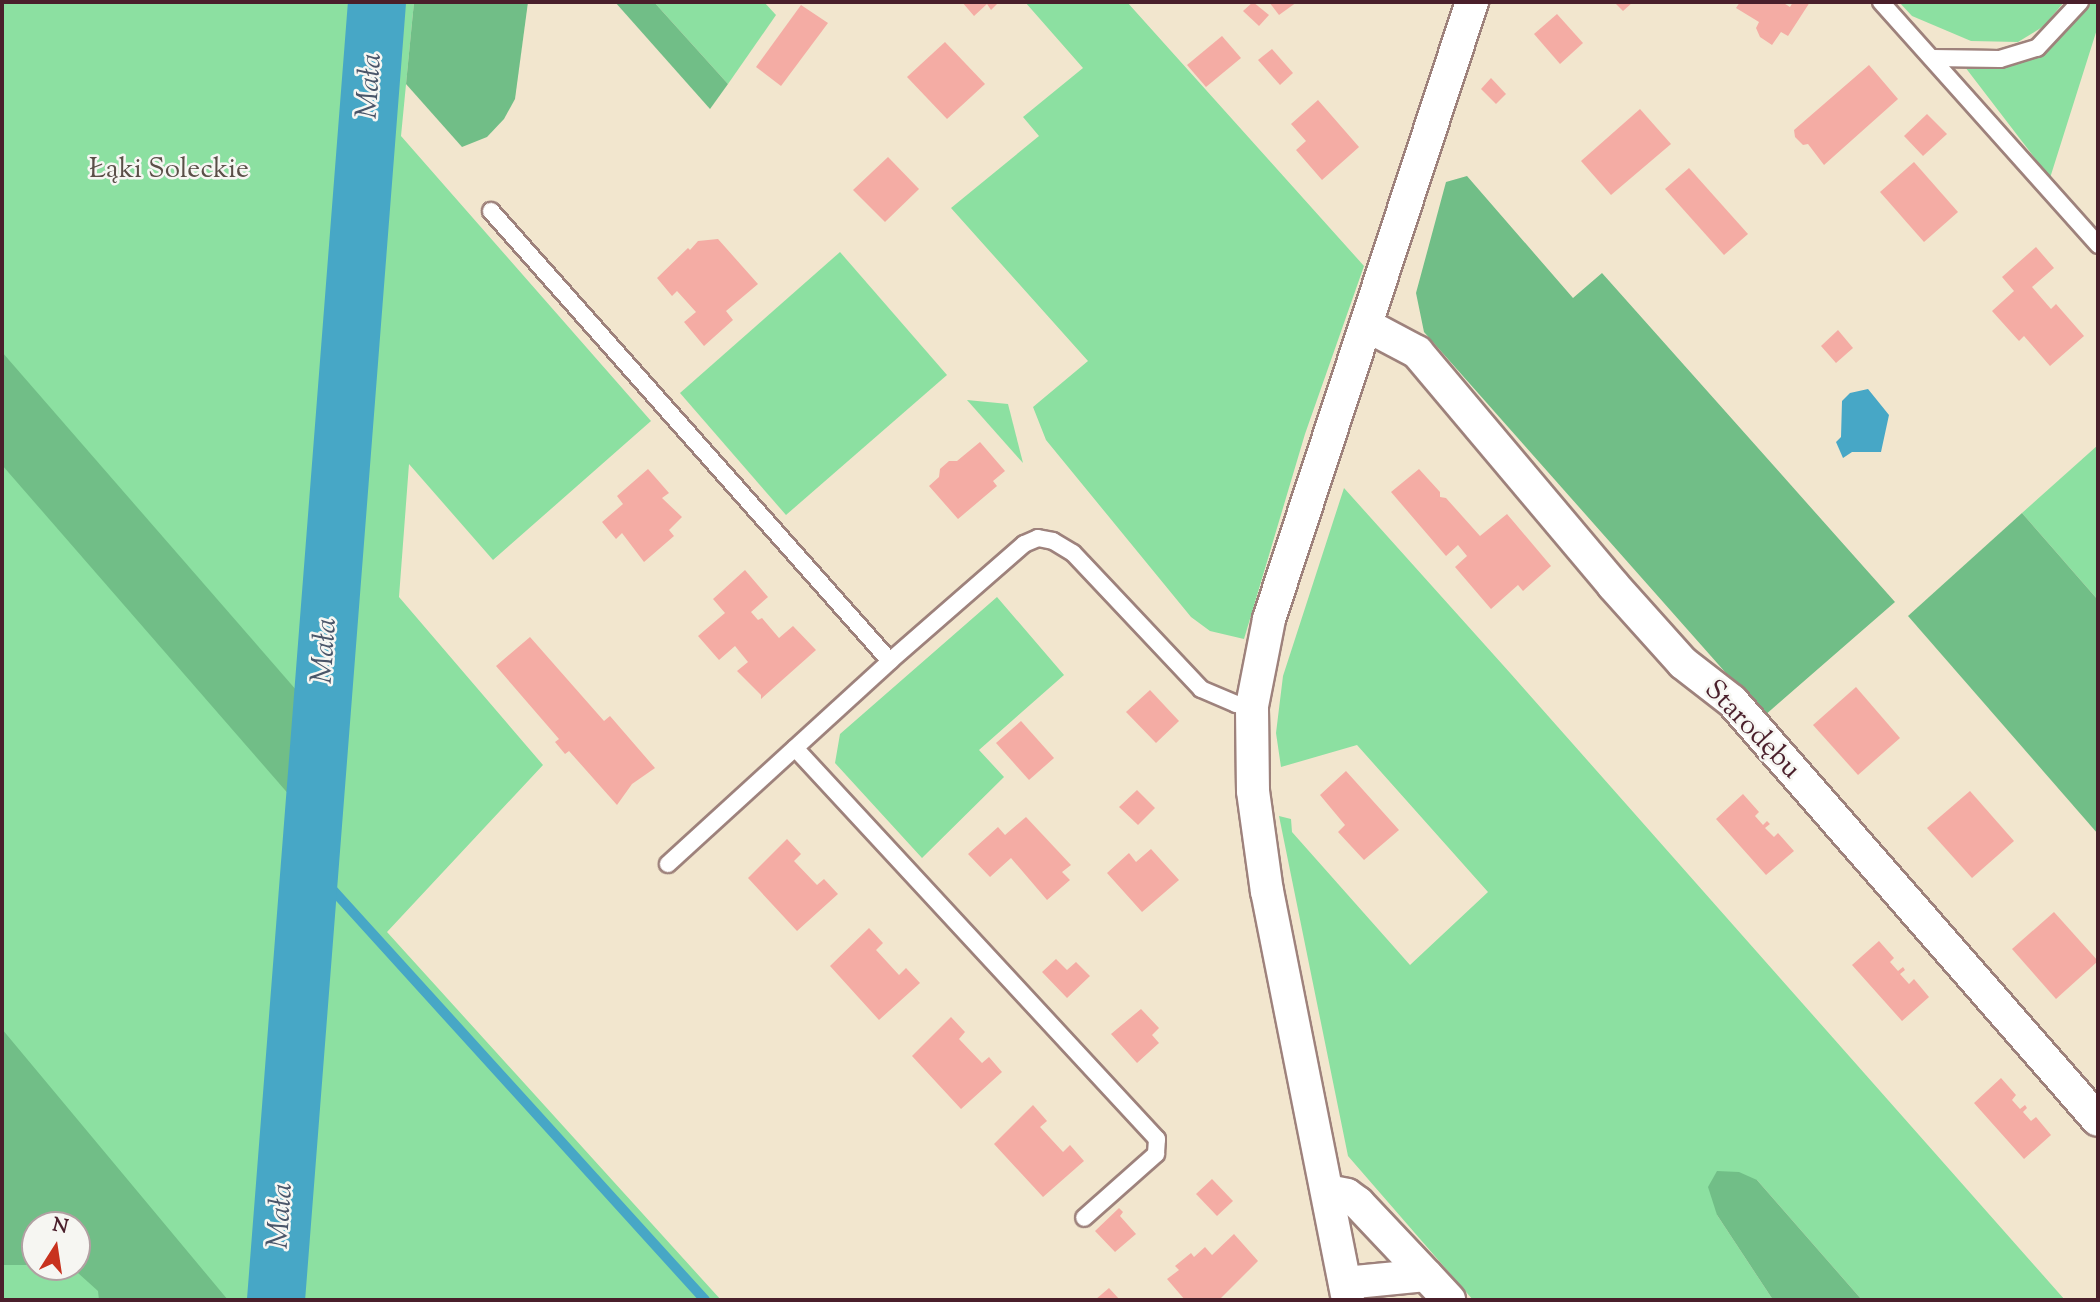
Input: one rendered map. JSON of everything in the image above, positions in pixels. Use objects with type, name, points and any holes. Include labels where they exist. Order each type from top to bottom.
[{"type":"street","points":[[1426,1275],[1346,1292],[1267,891],[1253,791],[1252,706],[1269,619],[1472,2]]},
{"type":"street","name":"Starodębu","points":[[1366,324],[1417,352],[1613,585],[1683,663],[1732,701],[2098,1120]]},
{"type":"street","points":[[1327,1191],[1348,1195],[1358,1203],[1449,1300]]},
{"type":"lane","points":[[1881,2],[2098,245]]},
{"type":"lane","points":[[1933,58],[2000,59],[2037,48],[2080,2]]},
{"type":"lane","points":[[491,211],[890,661]]},
{"type":"lane","points":[[668,863],[890,661],[1024,544],[1038,538],[1053,541],[1073,552],[1201,689],[1236,704],[1252,706]]},
{"type":"lane","points":[[796,748],[1157,1139],[1156,1154],[1084,1218]]},
{"type":"green space","name":"Łąki Soleckie","points":[[2,2],[414,2],[401,136],[651,421],[493,560],[409,464],[399,597],[543,765],[387,932],[721,1300],[2,1300]]},
{"type":"green space","points":[[414,2],[528,2],[515,99],[504,119],[487,137],[462,147],[406,84]]},
{"type":"green space","points":[[615,2],[654,2],[728,84],[710,109]]},
{"type":"green space","points":[[654,2],[764,2],[776,15],[728,84]]},
{"type":"green space","points":[[1025,2],[1127,2],[1364,266],[1305,434],[1244,639],[1210,631],[1191,617],[1046,440],[1033,407],[1088,361],[951,208],[1039,136],[1023,117],[1083,68]]},
{"type":"green space","points":[[1899,2],[2064,2],[2044,26],[2018,42],[1971,41],[1912,16]]},
{"type":"green space","points":[[2088,2],[2098,2],[2098,26],[2050,178],[1965,67],[2027,60],[2056,42],[2084,12]]},
{"type":"green space","points":[[1467,176],[1573,298],[1602,273],[1895,602],[1764,716],[1424,332],[1416,293],[1446,182]]},
{"type":"green space","points":[[840,252],[947,375],[786,515],[680,393]]},
{"type":"green space","points":[[2,352],[304,699],[298,805],[2,465]]},
{"type":"green space","points":[[967,400],[1008,404],[1023,463]]},
{"type":"green space","points":[[2098,445],[2098,600],[2022,513]]},
{"type":"green space","points":[[1344,488],[2065,1300],[1862,1300],[1757,1180],[1717,1215],[1773,1300],[1473,1300],[1348,1156],[1279,816],[1291,819],[1292,832],[1410,965],[1488,892],[1357,745],[1281,767],[1276,733],[1283,676]]},
{"type":"green space","points":[[2022,513],[2098,600],[2098,834],[1908,616]]},
{"type":"green space","points":[[997,597],[1064,675],[979,750],[1004,777],[922,858],[835,763],[840,734]]},
{"type":"green space","points":[[2,1029],[228,1300],[99,1300],[98,1291],[87,1281],[91,1281],[91,1211],[21,1211],[21,1265],[2,1265]]},
{"type":"green space","points":[[1717,1171],[1739,1172],[1757,1180],[1862,1300],[1773,1300],[1717,1215],[1708,1187]]},
{"type":"water","points":[[1868,389],[1889,415],[1881,452],[1852,452],[1843,458],[1836,442],[1841,437],[1842,401],[1850,393]]},
{"type":"building","points":[[962,2],[998,3],[991,10],[987,4],[974,16]]},
{"type":"building","points":[[1253,2],[1269,15],[1259,26],[1243,11]]},
{"type":"building","points":[[1269,2],[1297,2],[1279,15]]},
{"type":"building","points":[[1614,2],[1633,2],[1623,11]]},
{"type":"building","points":[[1740,2],[1782,2],[1790,7],[1793,2],[1810,2],[1788,36],[1781,32],[1772,45],[1760,37],[1756,28],[1759,22],[1736,8]]},
{"type":"building","points":[[801,5],[828,23],[781,86],[756,67]]},
{"type":"building","points":[[1557,14],[1583,43],[1560,64],[1534,34]]},
{"type":"building","points":[[1222,36],[1241,58],[1206,87],[1187,65]]},
{"type":"building","points":[[945,42],[985,84],[947,119],[907,77]]},
{"type":"building","points":[[1272,49],[1293,73],[1280,85],[1258,60]]},
{"type":"building","points":[[1869,65],[1898,99],[1824,165],[1808,144],[1803,145],[1795,137],[1794,130]]},
{"type":"building","points":[[1491,78],[1506,94],[1496,104],[1481,89]]},
{"type":"building","points":[[1318,100],[1359,147],[1322,180],[1296,150],[1306,141],[1291,124]]},
{"type":"building","points":[[1640,109],[1671,144],[1611,195],[1581,161]]},
{"type":"building","points":[[1927,114],[1947,134],[1923,156],[1904,136]]},
{"type":"building","points":[[888,157],[919,189],[885,222],[853,190]]},
{"type":"building","points":[[1914,162],[1958,212],[1924,242],[1880,192]]},
{"type":"building","points":[[1689,168],[1748,234],[1724,255],[1665,189]]},
{"type":"building","points":[[718,239],[758,284],[726,311],[733,320],[704,346],[684,322],[696,312],[677,291],[672,296],[657,278],[698,241]]},
{"type":"building","points":[[2036,247],[2054,268],[2032,287],[2051,309],[2056,304],[2084,336],[2050,366],[2024,336],[2019,341],[1992,311],[2014,291],[2002,277]]},
{"type":"building","points":[[1838,330],[1853,348],[1836,363],[1821,346]]},
{"type":"building","points":[[980,442],[1005,471],[993,481],[997,486],[958,519],[929,486],[939,477],[940,469],[949,461],[957,461]]},
{"type":"building","points":[[648,469],[669,493],[662,498],[682,517],[669,530],[674,536],[644,562],[622,533],[616,539],[602,522],[623,504],[617,496]]},
{"type":"building","points":[[1419,469],[1440,492],[1440,497],[1446,498],[1480,536],[1507,514],[1551,566],[1523,591],[1518,585],[1491,609],[1455,567],[1467,556],[1458,545],[1446,556],[1391,492]]},
{"type":"building","points":[[745,570],[768,597],[751,612],[758,620],[762,618],[779,638],[793,626],[816,650],[761,699],[761,695],[737,671],[748,662],[735,646],[719,660],[698,636],[725,613],[713,599]]},
{"type":"building","points":[[530,637],[604,721],[610,716],[655,768],[632,784],[617,805],[569,751],[565,754],[555,742],[559,739],[496,666]]},
{"type":"building","points":[[1856,687],[1900,738],[1858,775],[1813,725]]},
{"type":"building","points":[[1150,690],[1179,721],[1156,743],[1126,712]]},
{"type":"building","points":[[1021,721],[1054,758],[1029,780],[996,743]]},
{"type":"building","points":[[1346,771],[1399,830],[1364,860],[1338,832],[1345,825],[1320,795]]},
{"type":"building","points":[[1137,790],[1155,808],[1138,825],[1119,807]]},
{"type":"building","points":[[1970,791],[2014,841],[1972,878],[1927,828]]},
{"type":"building","points":[[1743,794],[1759,812],[1755,816],[1763,825],[1767,821],[1770,824],[1765,828],[1774,837],[1778,833],[1794,851],[1766,875],[1716,819]]},
{"type":"building","points":[[1026,817],[1071,865],[1062,872],[1070,880],[1047,900],[1011,858],[990,877],[968,854],[998,827],[1005,835]]},
{"type":"building","points":[[787,839],[801,854],[794,861],[817,885],[824,879],[838,894],[797,931],[748,878]]},
{"type":"building","points":[[1151,849],[1179,880],[1142,912],[1107,873],[1129,853],[1136,862]]},
{"type":"building","points":[[2054,912],[2098,961],[2056,999],[2012,949]]},
{"type":"building","points":[[869,928],[883,943],[876,950],[899,975],[906,968],[920,983],[879,1020],[830,966]]},
{"type":"building","points":[[1879,941],[1894,958],[1890,962],[1898,971],[1903,967],[1905,970],[1900,974],[1909,984],[1914,979],[1929,997],[1902,1021],[1852,965]]},
{"type":"building","points":[[1056,959],[1067,970],[1076,962],[1090,976],[1067,998],[1042,972]]},
{"type":"building","points":[[1141,1009],[1159,1028],[1152,1035],[1159,1043],[1137,1063],[1111,1034]]},
{"type":"building","points":[[951,1017],[965,1032],[959,1039],[982,1063],[989,1057],[1002,1072],[961,1109],[912,1056]]},
{"type":"building","points":[[2001,1078],[2016,1095],[2012,1100],[2020,1109],[2025,1105],[2027,1108],[2023,1112],[2031,1121],[2036,1117],[2051,1135],[2024,1159],[1974,1103]]},
{"type":"building","points":[[1033,1105],[1047,1121],[1040,1127],[1063,1152],[1070,1145],[1084,1161],[1043,1197],[994,1144]]},
{"type":"building","points":[[1212,1179],[1233,1201],[1217,1216],[1196,1194]]},
{"type":"building","points":[[1119,1208],[1123,1212],[1120,1216],[1136,1234],[1115,1252],[1095,1231]]},
{"type":"building","points":[[1234,1234],[1258,1261],[1219,1300],[1185,1300],[1167,1279],[1179,1270],[1175,1266],[1191,1253],[1194,1257],[1205,1247],[1212,1255]]},
{"type":"building","points":[[1109,1288],[1120,1300],[1095,1300]]},
{"type":"waterway","name":"Mała","points":[[276,1300],[377,2]]},
{"type":"waterway","points":[[312,867],[705,1300]]}]
